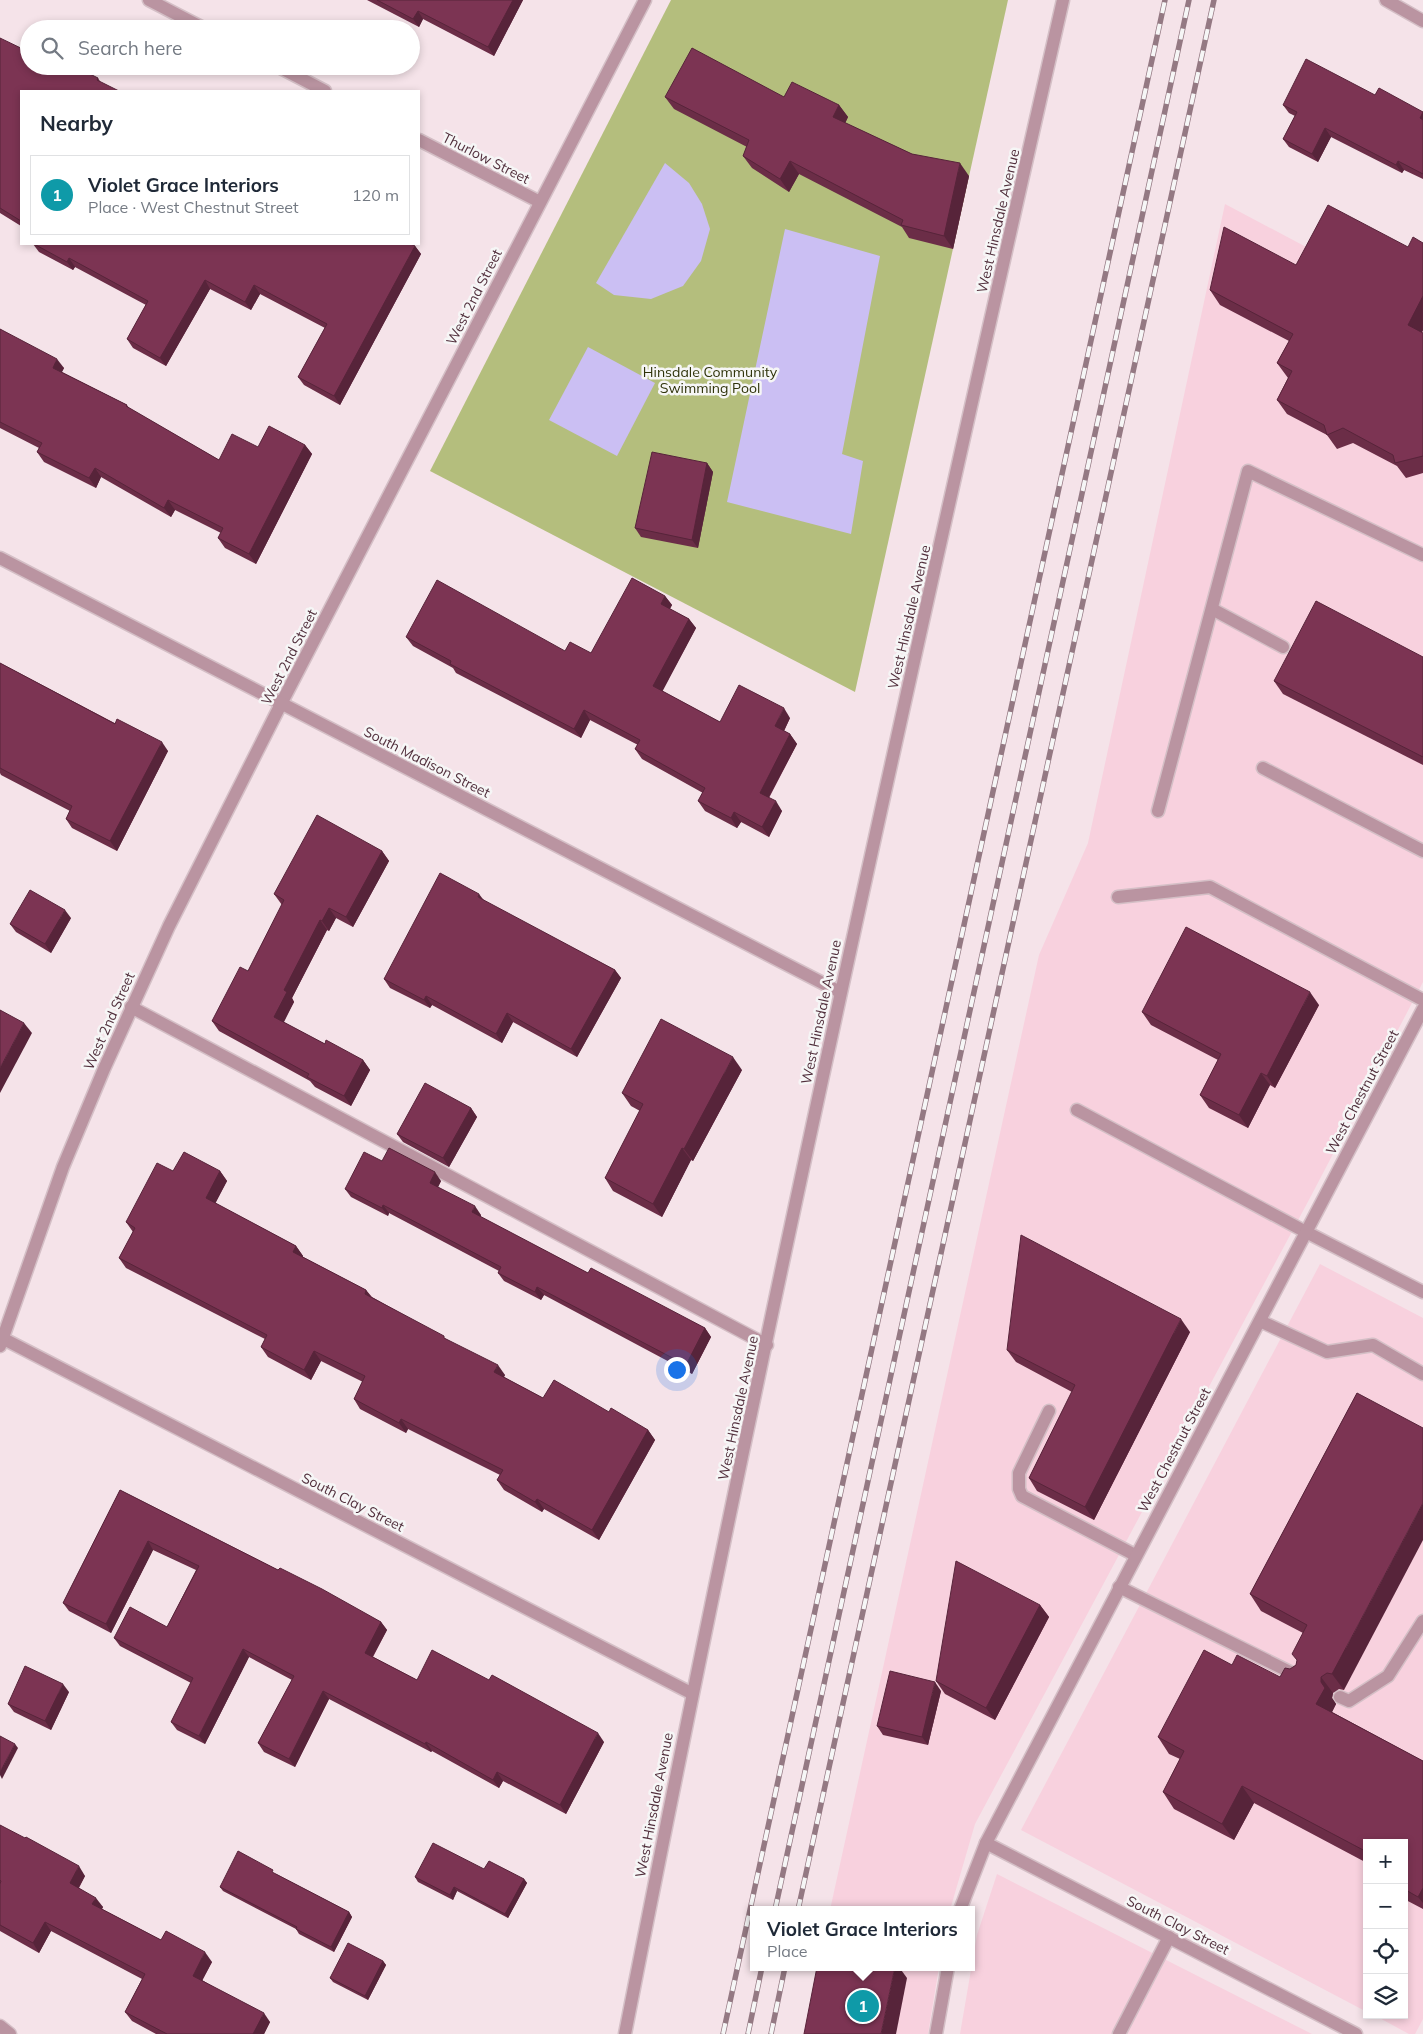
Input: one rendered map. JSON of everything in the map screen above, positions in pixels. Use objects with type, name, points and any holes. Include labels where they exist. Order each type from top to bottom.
[{"type":"street","points":[[149,0],[188,20]]},
{"type":"street","name":"West 2nd Street","points":[[1,1341],[63,1167],[104,1069],[169,926],[281,704],[645,0]]},
{"type":"street","name":"West Hinsdale Avenue","points":[[625,2034],[691,1693],[767,1345],[840,992],[1064,0]]},
{"type":"street","points":[[1386,0],[1420,20]]},
{"type":"street","points":[[294,75],[323,90]]},
{"type":"street","name":"Thurlow Street","points":[[420,141],[540,202]]},
{"type":"street","points":[[1158,811],[1248,471],[1423,554]]},
{"type":"street","name":"South Madison Street","points":[[0,558],[840,992]]},
{"type":"street","points":[[1212,609],[1283,647]]},
{"type":"street","points":[[1263,768],[1423,851]]},
{"type":"street","points":[[1118,896],[1210,887],[1423,1000]]},
{"type":"street","points":[[132,1007],[767,1345]]},
{"type":"street","name":"West Chestnut Street","points":[[962,1906],[986,1843],[1423,1010]]},
{"type":"street","points":[[1078,1110],[1306,1232],[1423,1292]]},
{"type":"street","points":[[1260,1321],[1327,1352],[1373,1345],[1423,1374]]},
{"type":"street","name":"South Clay Street","points":[[1,1341],[691,1693]]},
{"type":"street","points":[[1049,1411],[1019,1473],[1018,1489],[1022,1496],[1136,1555]]},
{"type":"street","points":[[1119,1587],[1300,1677]]},
{"type":"street","points":[[1340,1697],[1349,1701],[1388,1676],[1423,1621]]},
{"type":"street","name":"South Clay Street","points":[[986,1843],[1356,2034]]},
{"type":"street","points":[[1119,2034],[1169,1937]]},
{"type":"street","points":[[936,2034],[947,1971]]},
{"type":"street","points":[[0,2026],[10,2034]]},
{"type":"shaded area","points":[[665,163],[689,183],[702,204],[710,229],[701,261],[683,286],[651,299],[614,295],[596,283]]},
{"type":"shaded area","points":[[1225,204],[1423,309],[1423,982],[1311,1196],[975,1824],[951,1906],[831,1906],[1039,955],[1088,843]]},
{"type":"shaded area","points":[[785,229],[880,256],[842,454],[863,461],[851,534],[727,502]]},
{"type":"shaded area","points":[[588,347],[655,383],[617,456],[549,420]]},
{"type":"shaded area","points":[[1320,1264],[1423,1318],[1423,2019],[1415,2034],[1409,2034],[1381,2019],[1408,2019],[1408,1839],[1363,1839],[1363,2010],[1021,1830]]},
{"type":"shaded area","points":[[997,1874],[1312,2034],[960,2034],[971,1971],[975,1971],[977,1935]]},
{"type":"shaded area","points":[[817,1971],[938,1971],[928,2034],[803,2034]]},
{"type":"green space","name":"Hinsdale Community Swimming Pool","points":[[671,0],[1008,0],[855,692],[430,471]]},
{"type":"building","points":[[377,0],[513,0],[488,47],[418,11],[413,19]]},
{"type":"building","points":[[0,38],[20,48],[20,75],[92,75],[98,78],[97,80],[117,90],[20,90],[20,220],[0,208]]},
{"type":"building","points":[[692,48],[784,97],[792,82],[839,105],[833,117],[912,154],[960,163],[944,236],[901,225],[903,220],[790,161],[780,179],[743,156],[749,140],[665,97]]},
{"type":"building","points":[[1306,59],[1375,95],[1379,88],[1423,112],[1420,118],[1423,120],[1423,174],[1398,161],[1396,165],[1325,128],[1312,154],[1283,139],[1297,112],[1283,105]]},
{"type":"building","points":[[1328,205],[1408,247],[1413,237],[1423,243],[1423,296],[1408,325],[1423,333],[1423,456],[1395,463],[1393,455],[1343,428],[1327,435],[1324,425],[1277,400],[1292,371],[1277,363],[1293,334],[1210,290],[1224,227],[1296,265]]},
{"type":"building","points":[[36,245],[415,246],[334,396],[298,377],[327,324],[254,285],[245,302],[205,280],[160,358],[127,339],[148,301],[69,258],[67,262]]},
{"type":"building","points":[[0,329],[57,359],[53,368],[127,405],[219,460],[232,434],[258,447],[269,426],[305,445],[249,554],[218,538],[223,528],[168,500],[164,508],[95,468],[89,478],[37,452],[42,443],[0,422]]},
{"type":"building","points":[[652,452],[707,463],[692,540],[635,528]]},
{"type":"building","points":[[632,578],[665,596],[661,604],[689,619],[653,686],[720,722],[739,685],[784,708],[775,726],[790,734],[760,793],[776,801],[762,827],[734,812],[731,818],[698,801],[705,788],[635,749],[640,740],[584,710],[574,729],[450,664],[451,661],[406,637],[437,580],[565,651],[570,642],[591,653]]},
{"type":"building","points":[[1316,601],[1423,657],[1423,757],[1274,681]]},
{"type":"building","points":[[0,663],[115,724],[117,719],[162,742],[110,841],[66,819],[72,806],[0,768]]},
{"type":"building","points":[[317,815],[382,851],[346,917],[329,908],[322,921],[320,920],[284,990],[287,992],[274,1017],[325,1044],[326,1040],[363,1060],[344,1096],[307,1077],[309,1074],[212,1021],[240,967],[248,971],[284,900],[274,894]]},
{"type":"building","points":[[440,873],[479,894],[478,897],[615,970],[571,1049],[507,1013],[496,1034],[426,996],[424,1000],[384,979]]},
{"type":"building","points":[[30,890],[65,910],[45,944],[10,924]]},
{"type":"building","points":[[1186,927],[1310,992],[1267,1076],[1261,1073],[1239,1115],[1200,1095],[1221,1054],[1142,1012]]},
{"type":"building","points":[[0,1010],[24,1023],[0,1068]]},
{"type":"building","points":[[661,1019],[733,1057],[653,1204],[605,1178],[643,1104],[622,1093]]},
{"type":"building","points":[[425,1083],[471,1108],[443,1158],[397,1134]]},
{"type":"building","points":[[389,1148],[435,1172],[430,1183],[475,1206],[472,1212],[588,1273],[591,1268],[705,1328],[686,1365],[537,1287],[535,1292],[498,1273],[501,1267],[383,1205],[382,1208],[345,1189],[364,1152],[382,1161]]},
{"type":"building","points":[[184,1152],[220,1171],[206,1198],[296,1246],[293,1252],[366,1290],[365,1294],[444,1336],[444,1338],[498,1365],[494,1372],[543,1398],[554,1380],[609,1412],[611,1408],[648,1430],[592,1530],[537,1499],[535,1502],[497,1480],[503,1470],[401,1419],[399,1423],[354,1399],[365,1376],[314,1351],[304,1370],[261,1347],[267,1335],[119,1258],[135,1228],[126,1222],[157,1163],[173,1171]]},
{"type":"building","points":[[1021,1235],[1181,1319],[1085,1507],[1029,1478],[1075,1385],[1007,1350]]},
{"type":"building","points":[[1357,1393],[1423,1428],[1423,1503],[1332,1674],[1327,1673],[1321,1677],[1321,1682],[1325,1688],[1316,1704],[1423,1761],[1423,1888],[1418,1897],[1408,1891],[1408,1839],[1363,1839],[1363,1850],[1242,1786],[1222,1824],[1163,1792],[1184,1751],[1158,1737],[1204,1650],[1232,1665],[1237,1655],[1280,1677],[1285,1668],[1290,1669],[1296,1665],[1297,1660],[1292,1654],[1307,1625],[1250,1594]]},
{"type":"building","points":[[120,1490],[278,1570],[280,1568],[322,1589],[381,1622],[365,1653],[417,1680],[432,1650],[489,1680],[492,1675],[598,1733],[560,1805],[497,1772],[493,1780],[426,1742],[425,1744],[323,1691],[289,1759],[258,1743],[294,1676],[243,1649],[199,1736],[171,1722],[193,1678],[114,1638],[130,1607],[167,1627],[199,1566],[148,1541],[106,1624],[63,1603]]},
{"type":"building","points":[[956,1561],[1040,1605],[986,1708],[936,1681]]},
{"type":"building","points":[[25,1666],[63,1684],[45,1721],[8,1704]]},
{"type":"building","points":[[890,1671],[935,1682],[922,1737],[877,1726]]},
{"type":"building","points":[[0,1736],[15,1744],[0,1772]]},
{"type":"building","points":[[0,1825],[79,1866],[70,1883],[96,1898],[92,1904],[161,1940],[166,1931],[205,1952],[193,1976],[264,2013],[253,2034],[167,2034],[125,2012],[145,1974],[45,1922],[33,1943],[0,1925]]},
{"type":"building","points":[[433,1843],[484,1869],[489,1861],[524,1879],[505,1914],[454,1887],[450,1895],[415,1877]]},
{"type":"building","points":[[238,1851],[273,1870],[272,1872],[349,1912],[331,1947],[220,1887]]},
{"type":"building","points":[[348,1943],[383,1961],[365,1996],[330,1978]]},
{"type":"building","points":[[816,1971],[894,1971],[881,2034],[804,2034]]},
{"type":"railway","points":[[751,1906],[1165,0]]},
{"type":"railway","points":[[776,1906],[1189,0]]},
{"type":"railway","points":[[799,1906],[1214,0]]},
{"type":"railway","points":[[723,2034],[750,1910]]},
{"type":"railway","points":[[748,2034],[761,1971]]},
{"type":"railway","points":[[771,2034],[784,1971]]},
{"type":"place","name":"Violet Grace Interiors","points":[[863,2006]]}]
